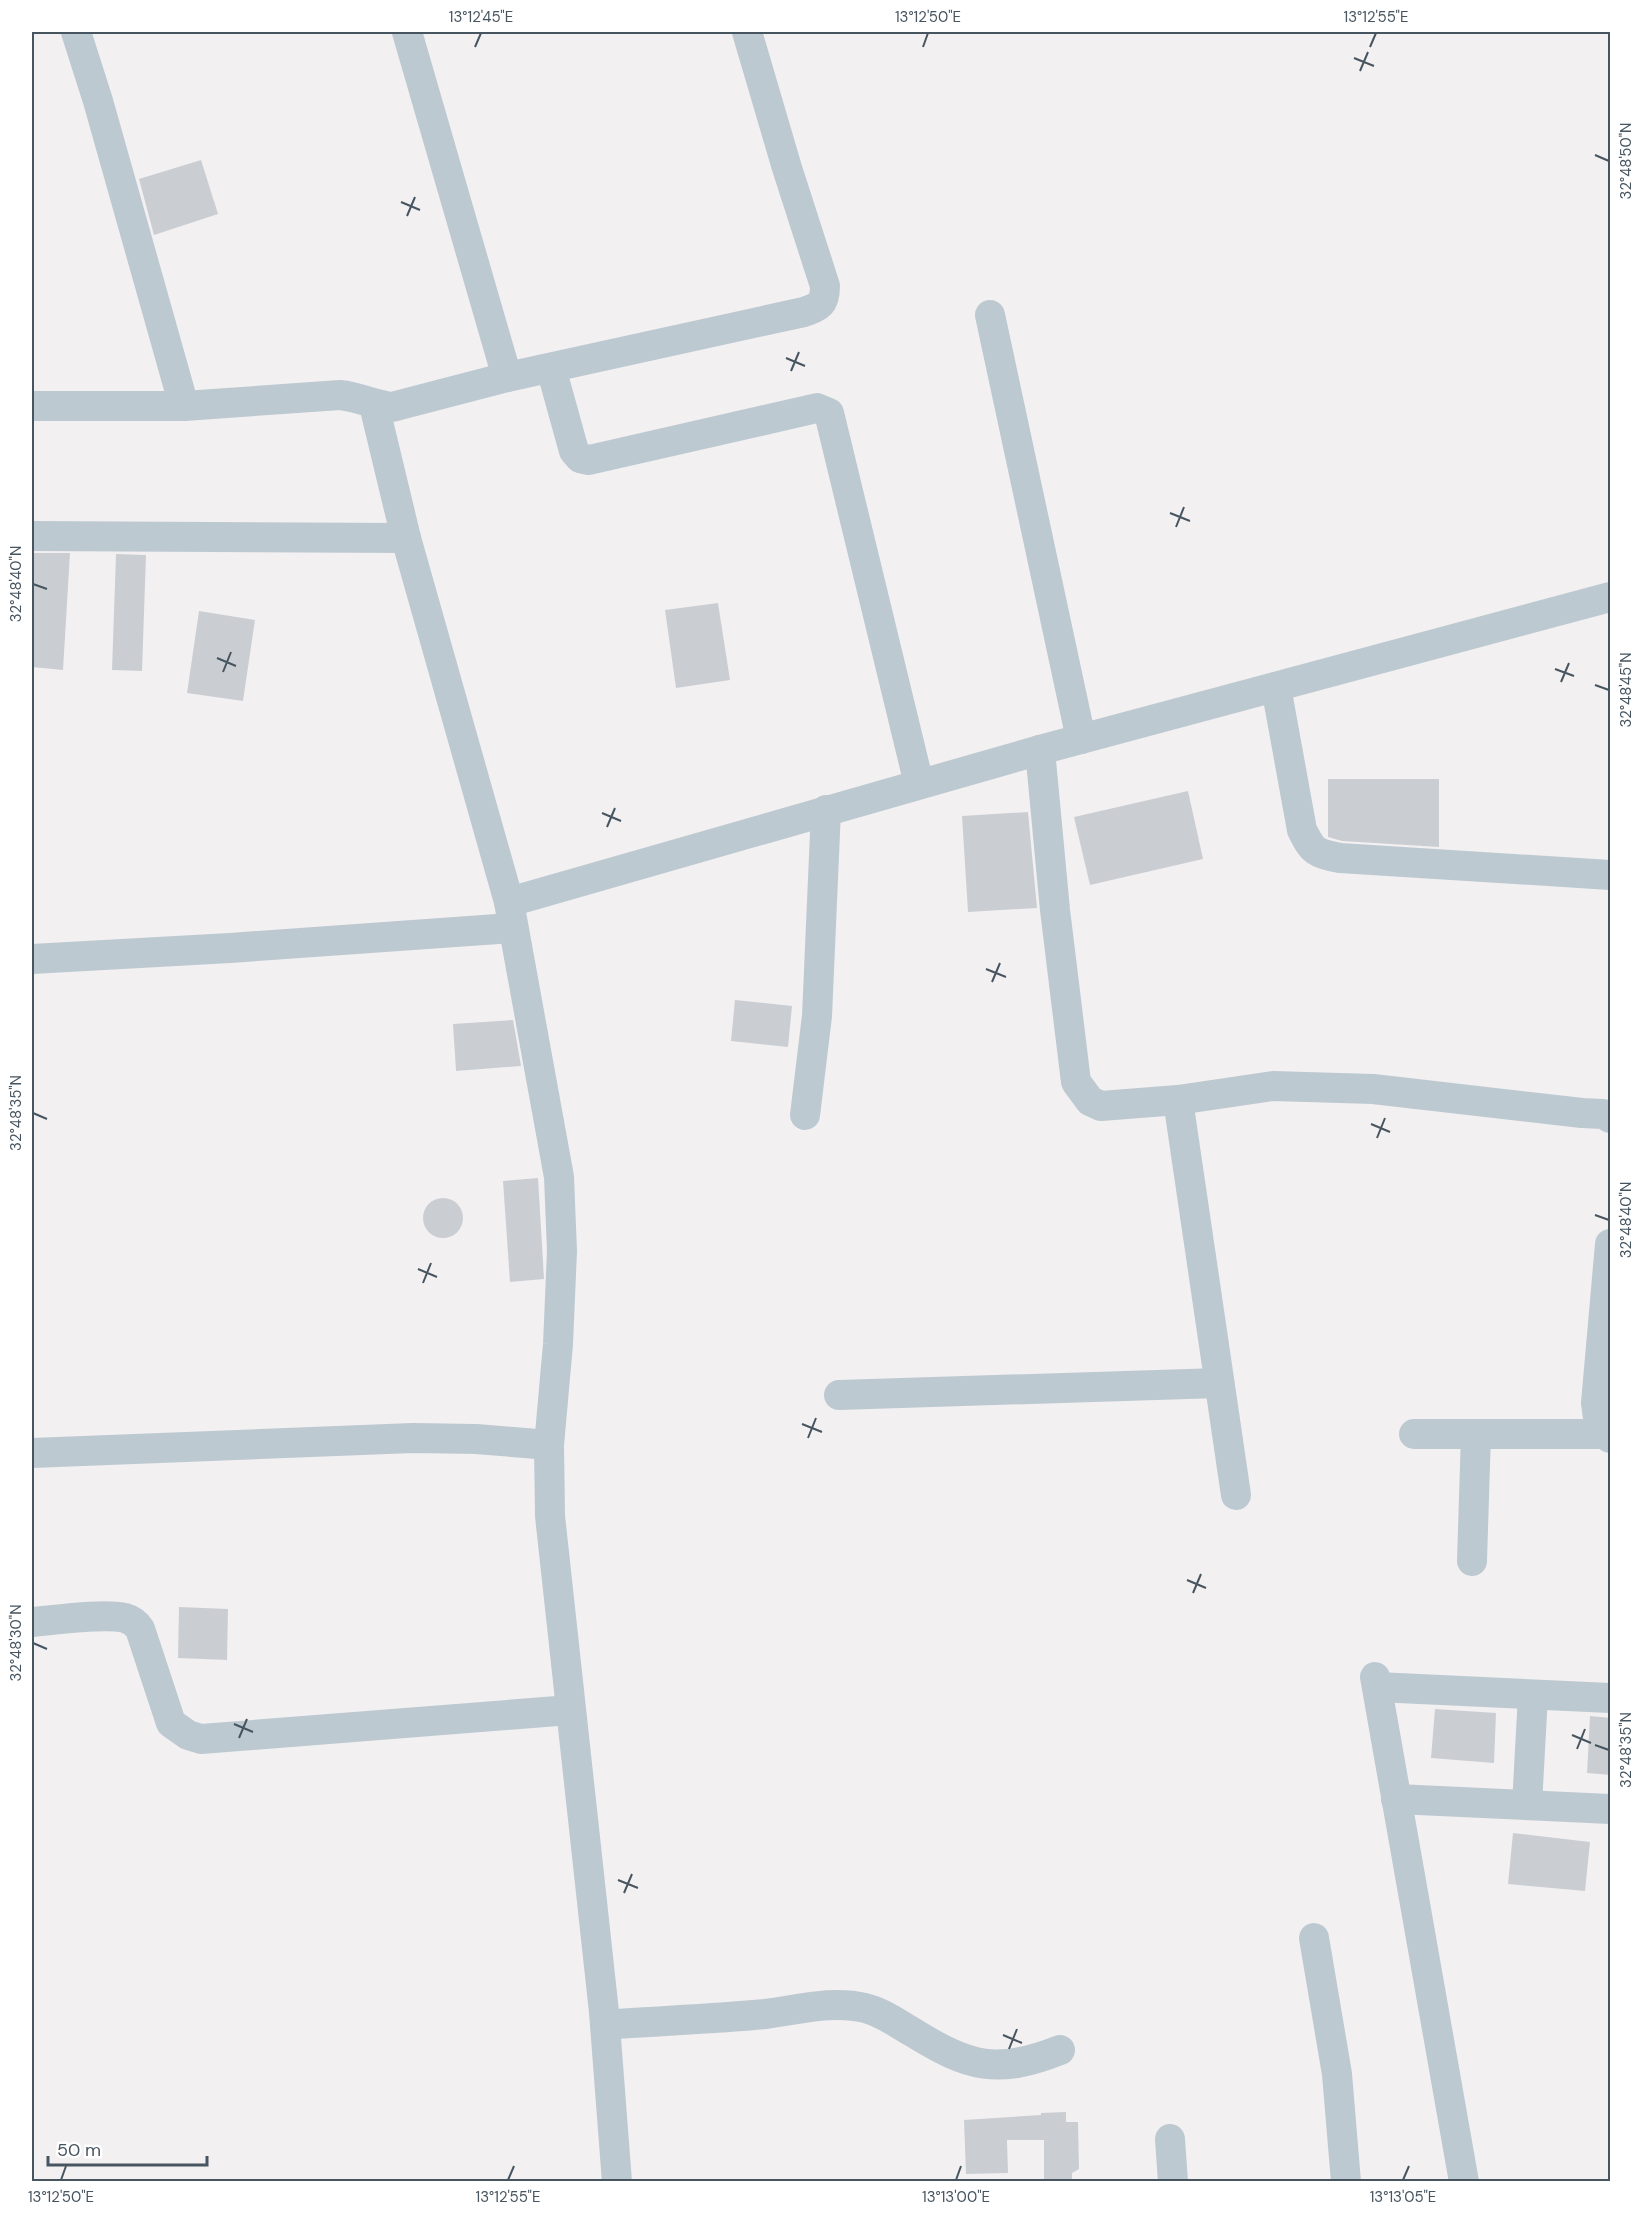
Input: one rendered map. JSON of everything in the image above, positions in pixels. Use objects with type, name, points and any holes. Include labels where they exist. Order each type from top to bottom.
[{"type":"street","points":[[75,32],[98,101],[184,406]]},
{"type":"street","points":[[407,32],[507,377]]},
{"type":"street","points":[[32,406],[184,406],[340,395],[356,397],[374,405],[392,407],[507,377],[804,312],[818,307],[825,298],[825,286],[747,32]]},
{"type":"street","points":[[990,315],[1080,739]]},
{"type":"street","points":[[551,368],[574,451],[580,458],[589,460],[817,408],[829,413],[919,784]]},
{"type":"street","points":[[374,405],[406,538],[510,915],[559,1177],[562,1251],[558,1344],[549,1446],[550,1516],[605,2025],[617,2181]]},
{"type":"street","points":[[32,536],[406,538]]},
{"type":"street","points":[[32,959],[510,915],[825,810],[1080,739],[1611,597]]},
{"type":"street","points":[[1276,687],[1302,830],[1318,854],[1340,858],[1611,876]]},
{"type":"street","points":[[1040,750],[1054,910],[1076,1082],[1090,1101],[1101,1106],[1178,1100],[1273,1086],[1373,1089],[1603,1114],[1611,1118]]},
{"type":"street","points":[[805,1115],[817,1016],[825,810]]},
{"type":"street","points":[[1178,1100],[1236,1495]]},
{"type":"street","points":[[1414,1434],[1607,1436],[1598,1419],[1596,1403],[1611,1244]]},
{"type":"street","points":[[839,1395],[1219,1383]]},
{"type":"street","points":[[1472,1561],[1476,1434]]},
{"type":"street","points":[[32,1453],[413,1438],[476,1439],[549,1446]]},
{"type":"street","points":[[32,1622],[102,1617],[124,1618],[133,1622],[140,1629],[171,1723],[188,1735],[201,1739],[570,1710]]},
{"type":"street","points":[[1464,2181],[1376,1682],[1533,1695],[1611,1698]]},
{"type":"street","points":[[1527,1805],[1533,1695]]},
{"type":"street","points":[[1396,1799],[1611,1809]]},
{"type":"street","points":[[1314,1938],[1337,2074],[1346,2181]]},
{"type":"street","points":[[605,2025],[765,2014],[846,2004],[867,2008],[950,2054],[979,2063],[1000,2065],[1033,2060],[1060,2050]]},
{"type":"street","points":[[1170,2139],[1173,2181]]},
{"type":"building","points":[[201,160],[218,214],[154,235],[139,179]]},
{"type":"building","points":[[32,553],[70,553],[63,670],[32,667]]},
{"type":"building","points":[[116,554],[146,555],[142,671],[112,670]]},
{"type":"building","points":[[718,603],[730,680],[676,688],[665,610]]},
{"type":"building","points":[[199,611],[255,620],[243,701],[187,693]]},
{"type":"building","points":[[1328,779],[1439,779],[1439,847],[1342,841],[1328,837]]},
{"type":"building","points":[[1188,791],[1203,859],[1090,885],[1074,817]]},
{"type":"building","points":[[1028,812],[1037,908],[968,912],[962,816]]},
{"type":"building","points":[[735,1000],[792,1006],[788,1047],[731,1041]]},
{"type":"building","points":[[513,1020],[521,1066],[456,1071],[453,1024]]},
{"type":"building","points":[[538,1178],[544,1279],[510,1282],[503,1181]]},
{"type":"building","points":[[443,1198],[451,1199],[457,1204],[462,1210],[462,1226],[457,1232],[451,1237],[443,1238],[435,1237],[429,1232],[424,1226],[423,1218],[424,1210],[429,1204],[435,1199]]},
{"type":"building","points":[[179,1607],[228,1609],[227,1660],[178,1658]]},
{"type":"building","points":[[1435,1709],[1496,1713],[1494,1763],[1431,1758]]},
{"type":"building","points":[[1590,1716],[1611,1718],[1611,1775],[1587,1773]]},
{"type":"building","points":[[1513,1833],[1590,1842],[1585,1891],[1508,1884]]},
{"type":"building","points":[[1066,2112],[1066,2122],[1078,2122],[1079,2169],[1072,2173],[1072,2181],[1044,2181],[1044,2140],[1007,2140],[1008,2173],[966,2174],[964,2120]]}]
